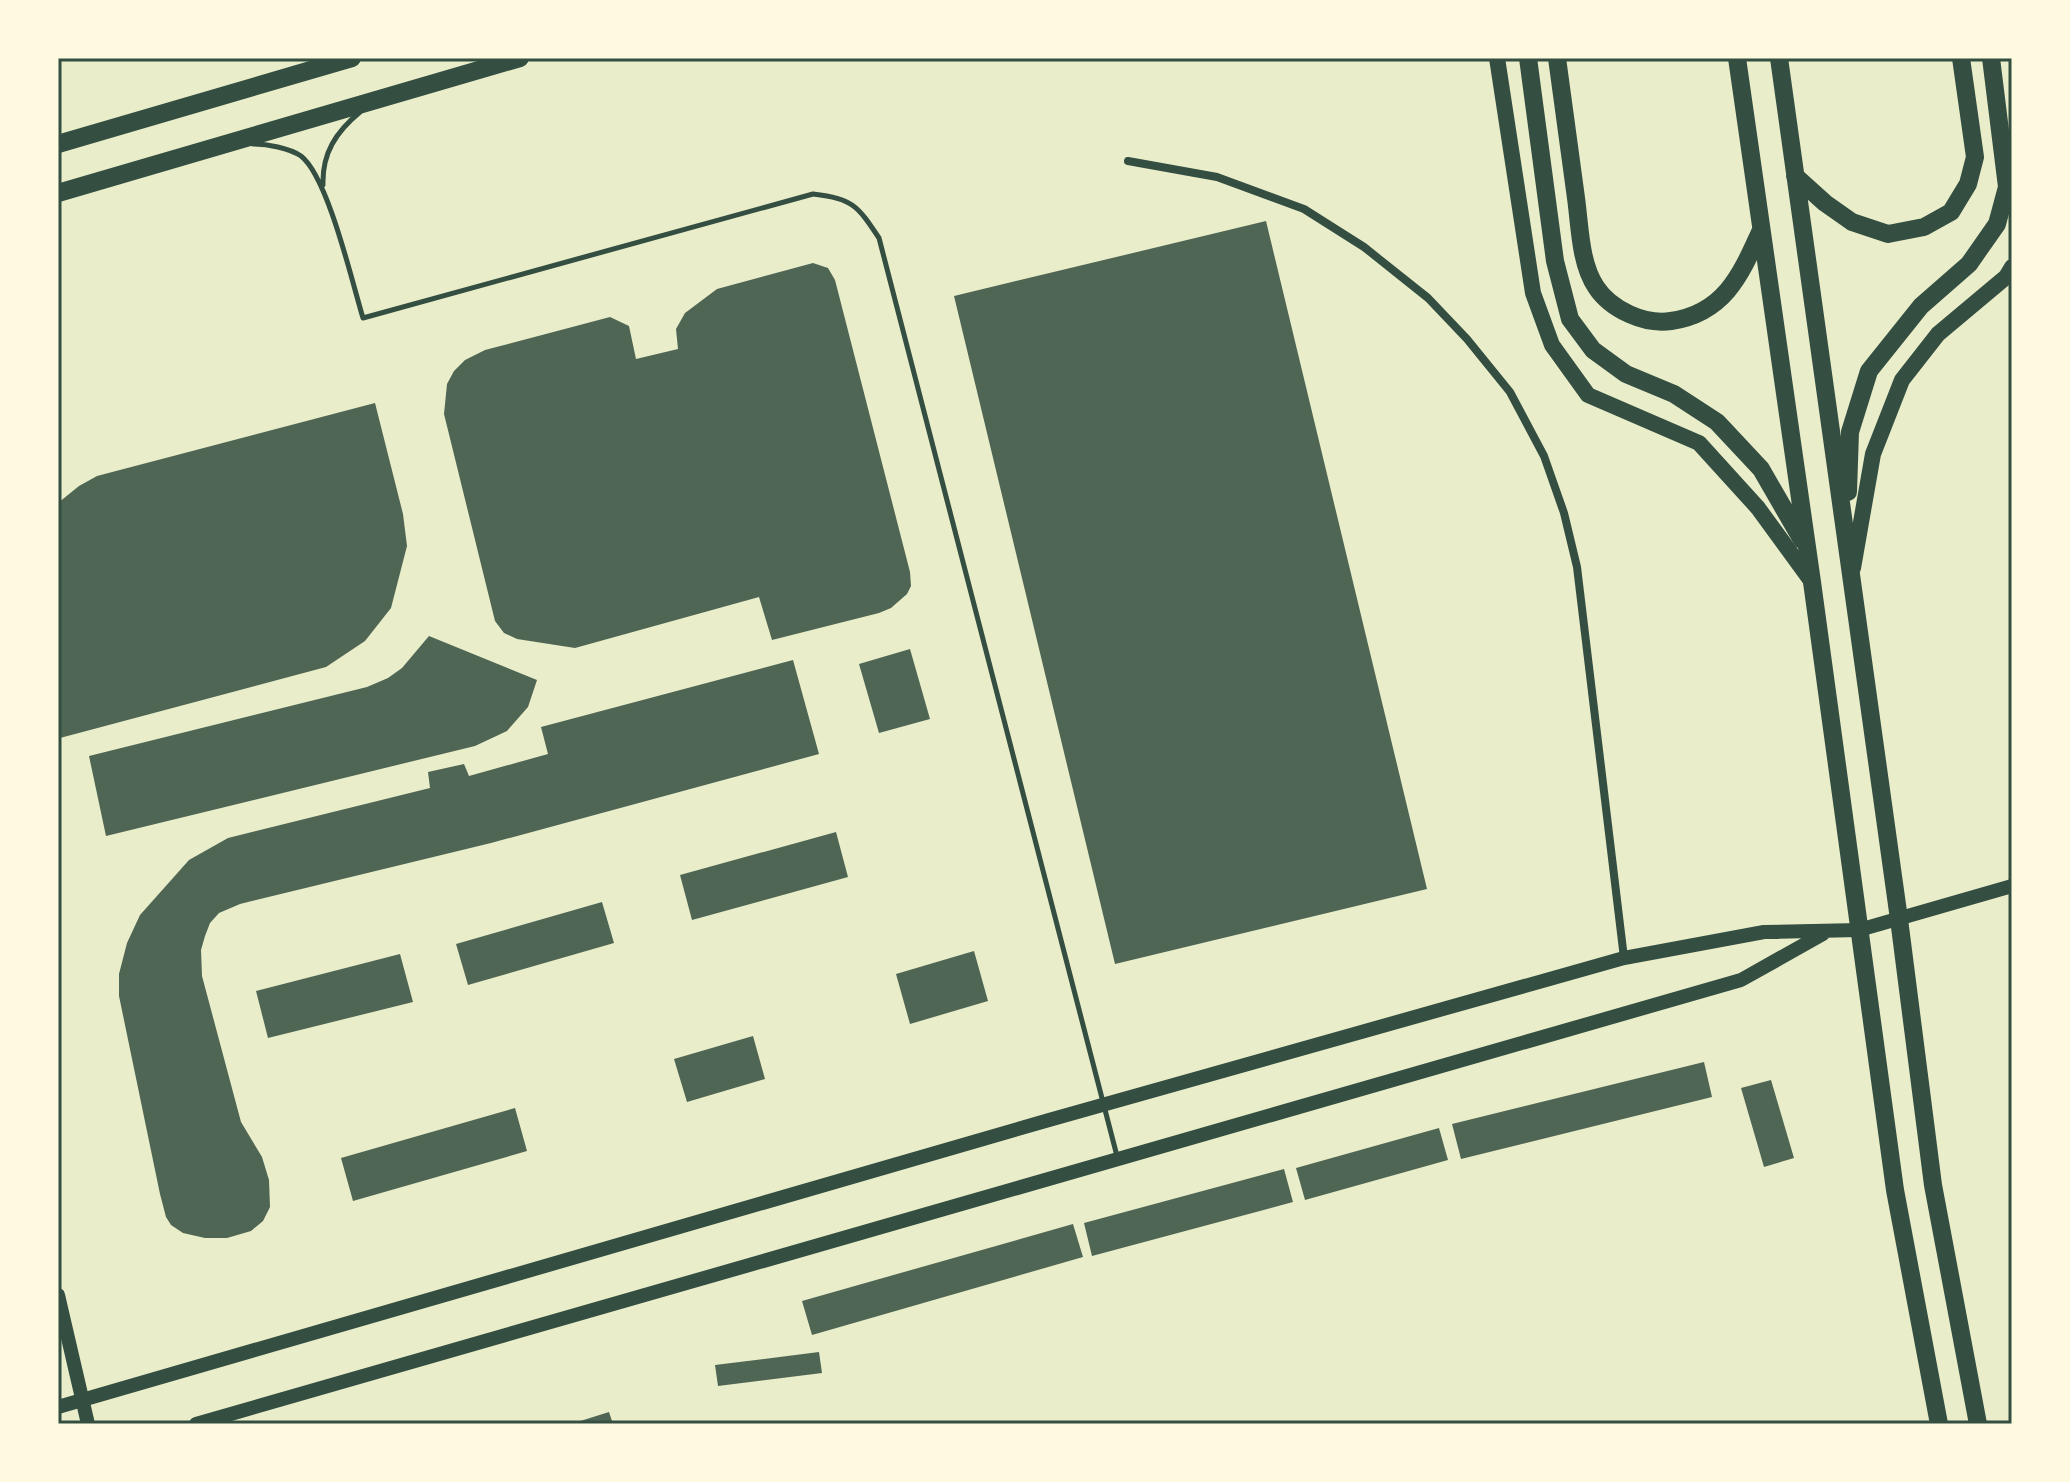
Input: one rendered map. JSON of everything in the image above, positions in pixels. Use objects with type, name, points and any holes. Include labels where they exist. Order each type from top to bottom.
[{"type":"highway","points":[[58,144],[352,58]]},
{"type":"highway","points":[[58,193],[520,58]]},
{"type":"highway","points":[[1528,58],[1555,261],[1570,319],[1593,350],[1626,374],[1674,394],[1717,422],[1761,469],[1808,551]]},
{"type":"highway","points":[[1557,58],[1584,257],[1597,289],[1611,302],[1625,313],[1645,319],[1667,322],[1690,317],[1717,300],[1739,279],[1761,230]]},
{"type":"highway","points":[[1737,58],[1895,1190],[1939,1424]]},
{"type":"highway","points":[[1779,58],[1933,1185],[1978,1424]]},
{"type":"highway","points":[[1795,176],[1852,222],[1888,234],[1924,227],[1951,212],[1968,184],[1975,157],[1961,58]]},
{"type":"highway","points":[[1847,543],[1850,432],[1869,371],[1921,306],[1969,264],[1997,224],[2007,187],[1991,58]]},
{"type":"main road","points":[[1497,58],[1533,293],[1552,345],[1588,395],[1699,443],[1758,508],[1812,582]]},
{"type":"main road","points":[[1851,578],[1873,454],[1902,380],[1938,334],[2006,277],[2012,267]]},
{"type":"street","points":[[1128,161],[1217,177],[1304,209],[1364,247],[1428,298],[1467,339],[1510,392],[1544,456],[1564,513],[1577,567],[1624,958]]},
{"type":"street","points":[[58,1407],[1624,958],[1764,932],[1859,930],[2012,886]]},
{"type":"street","points":[[196,1424],[1741,980],[1827,932]]},
{"type":"street","points":[[58,1295],[88,1424]]},
{"type":"lane","points":[[323,190],[327,150],[345,125],[385,97]]},
{"type":"lane","points":[[225,144],[259,144],[285,150],[300,156],[313,170],[323,190],[363,318],[813,194],[841,197],[861,210],[879,238],[1118,1161]]},
{"type":"building","points":[[1266,221],[1427,889],[1115,964],[954,296]]},
{"type":"building","points":[[813,263],[828,268],[835,280],[910,572],[911,586],[907,594],[891,608],[879,613],[772,640],[759,597],[575,648],[517,639],[504,633],[495,621],[444,414],[447,384],[454,371],[465,360],[485,350],[610,317],[629,326],[636,359],[678,349],[676,329],[685,313],[717,289]]},
{"type":"building","points":[[375,403],[403,514],[407,546],[391,608],[365,641],[326,667],[60,738],[58,503],[97,476]]},
{"type":"building","points":[[429,636],[537,680],[528,707],[507,731],[475,746],[106,836],[89,756],[367,687],[402,668]]},
{"type":"building","points":[[910,649],[930,719],[879,733],[859,664]]},
{"type":"building","points":[[793,660],[819,754],[491,843],[240,904],[219,913],[210,923],[201,950],[202,976],[241,1122],[262,1157],[269,1180],[270,1207],[263,1221],[251,1231],[227,1238],[205,1238],[183,1233],[171,1225],[160,1194],[119,996],[119,974],[127,943],[140,915],[189,860],[228,838],[430,788],[428,772],[464,764],[469,776],[548,754],[541,727]]},
{"type":"building","points":[[836,832],[848,877],[692,920],[680,875]]},
{"type":"building","points":[[602,902],[614,943],[468,985],[456,944]]},
{"type":"building","points":[[974,951],[988,1001],[910,1024],[896,974]]},
{"type":"building","points":[[400,954],[413,1002],[268,1038],[256,991]]},
{"type":"building","points":[[753,1036],[765,1079],[687,1102],[674,1059]]},
{"type":"building","points":[[1704,1062],[1712,1097],[1461,1159],[1452,1124]]},
{"type":"building","points":[[1771,1080],[1794,1158],[1764,1167],[1741,1088]]},
{"type":"building","points":[[515,1108],[527,1151],[353,1201],[341,1158]]},
{"type":"building","points":[[1439,1128],[1448,1160],[1305,1200],[1296,1168]]},
{"type":"building","points":[[1284,1169],[1293,1202],[1092,1256],[1084,1223]]},
{"type":"building","points":[[1073,1224],[1083,1257],[812,1335],[802,1301]]},
{"type":"building","points":[[819,1352],[822,1373],[718,1386],[715,1365]]},
{"type":"building","points":[[609,1412],[613,1424],[574,1424],[574,1423]]}]
